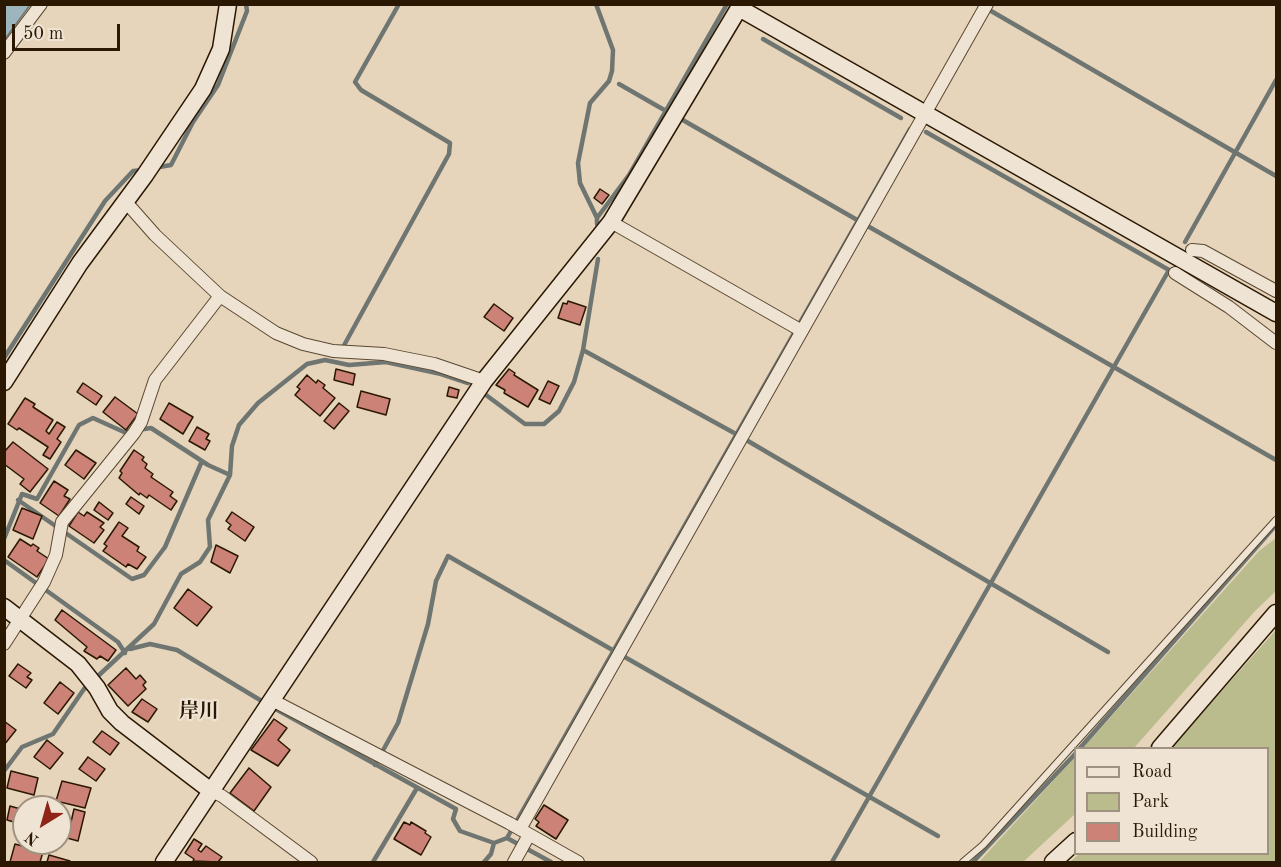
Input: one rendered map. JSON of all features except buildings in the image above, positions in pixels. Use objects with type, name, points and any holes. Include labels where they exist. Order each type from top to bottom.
[{"type":"street","points":[[4,53],[40,4]]},
{"type":"street","points":[[4,382],[80,263],[149,169],[203,89],[222,49],[228,4]]},
{"type":"street","points":[[164,862],[484,381],[611,222],[740,6],[1276,313]]},
{"type":"street","points":[[514,862],[521,836],[619,654],[741,437],[797,328],[863,224],[985,8]]},
{"type":"street","points":[[125,201],[155,235],[220,296],[276,333],[303,344],[333,351],[384,354],[434,364],[484,381]]},
{"type":"street","points":[[611,222],[797,328]]},
{"type":"street","points":[[1192,250],[1203,251],[1276,291]]},
{"type":"street","points":[[1175,273],[1229,307],[1276,343]]},
{"type":"street","points":[[4,644],[41,586],[56,555],[62,522],[138,427],[155,380],[220,296]]},
{"type":"street","points":[[4,607],[78,664],[94,683],[110,711],[122,723],[211,791],[222,796],[311,862]]},
{"type":"street","points":[[1161,747],[1276,613]]},
{"type":"street","points":[[268,705],[381,756],[521,836],[578,862]]},
{"type":"street","points":[[1053,862],[1074,843]]},
{"type":"lane","points":[[963,862],[983,845],[1276,520]]},
{"type":"green space","points":[[1276,538],[1276,591],[1255,611],[1135,747],[1084,747],[1259,551]]},
{"type":"green space","points":[[1276,630],[1276,862],[1070,862],[1078,855],[1269,855],[1269,747],[1172,747]]},
{"type":"green space","points":[[1074,758],[1074,815],[1023,862],[979,862]]},
{"type":"water","points":[[4,5],[30,5],[5,39]]},
{"type":"waterway","points":[[154,168],[171,165],[193,122],[218,85],[247,11],[246,4]]},
{"type":"waterway","points":[[342,349],[449,154],[450,143],[361,90],[355,82],[399,4]]},
{"type":"waterway","points":[[596,4],[613,50],[612,71],[609,81],[590,103],[578,163],[580,183],[597,218],[597,224]]},
{"type":"waterway","points":[[597,218],[629,175],[727,4]]},
{"type":"waterway","points":[[979,4],[1276,176]]},
{"type":"waterway","points":[[763,39],[901,118]]},
{"type":"waterway","points":[[1185,242],[1276,80]]},
{"type":"waterway","points":[[619,84],[666,111]]},
{"type":"waterway","points":[[681,119],[1276,460]]},
{"type":"waterway","points":[[484,862],[491,854],[494,843],[507,838],[910,129]]},
{"type":"waterway","points":[[832,862],[1169,270],[926,132]]},
{"type":"waterway","points":[[4,358],[105,201],[133,171],[143,170]]},
{"type":"waterway","points":[[486,395],[525,424],[544,424],[559,411],[574,382],[583,350],[598,259]]},
{"type":"waterway","points":[[583,350],[736,434],[1108,652]]},
{"type":"waterway","points":[[4,771],[22,747],[53,734],[84,689],[154,624],[181,574],[200,562],[210,547],[208,520],[230,475],[232,446],[239,425],[258,403],[307,364],[325,360],[349,365],[386,362],[441,374],[468,383]]},
{"type":"waterway","points":[[4,539],[22,494],[37,499],[79,425],[93,418],[124,432],[151,428],[208,465],[230,475]]},
{"type":"waterway","points":[[18,500],[132,579],[144,575],[165,547],[202,461]]},
{"type":"waterway","points":[[1081,747],[1276,525]]},
{"type":"waterway","points":[[375,765],[398,723],[428,624],[436,581],[448,556],[938,836]]},
{"type":"waterway","points":[[4,560],[118,642],[125,653]]},
{"type":"waterway","points":[[130,649],[150,644],[177,650],[265,703]]},
{"type":"waterway","points":[[272,707],[456,809],[453,819],[460,831],[494,843]]},
{"type":"waterway","points":[[973,862],[1074,755]]},
{"type":"waterway","points":[[373,862],[417,788]]},
{"type":"waterway","points":[[507,838],[551,862]]},
{"type":"district","name":"岸川","points":[[199,712]]}]
